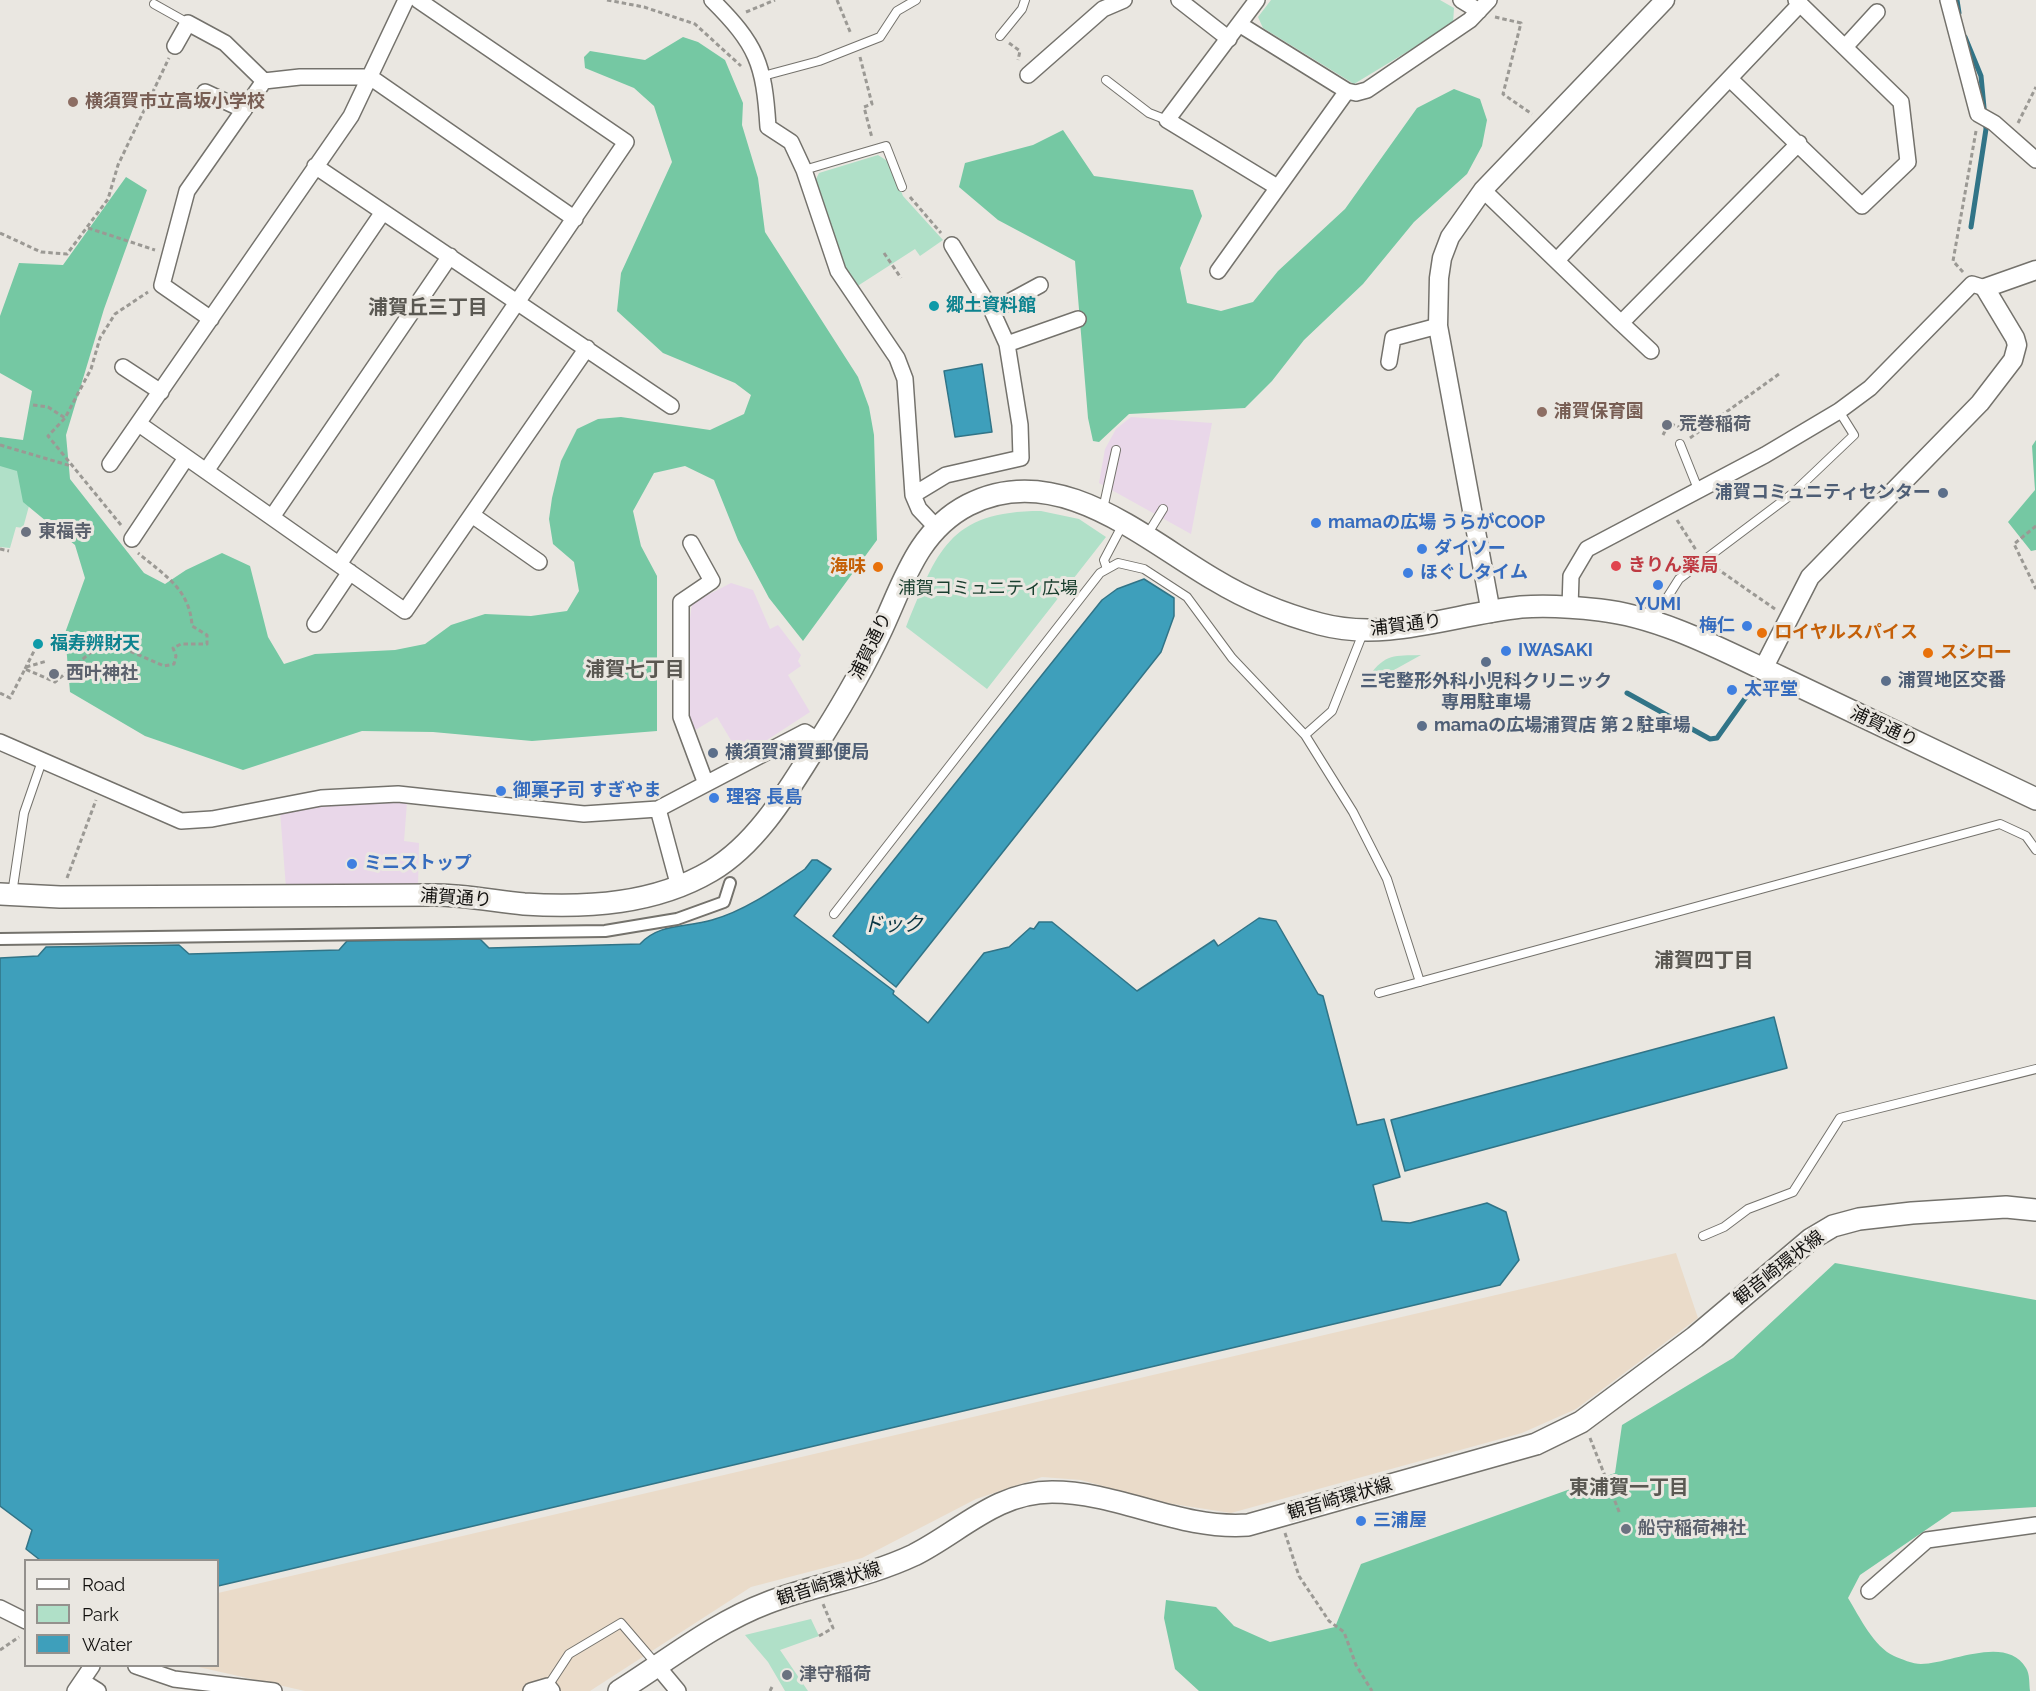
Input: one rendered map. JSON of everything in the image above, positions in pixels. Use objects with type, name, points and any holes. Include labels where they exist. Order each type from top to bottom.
[{"type":"main road","name":"浦賀通り","points":[[6,894],[60,897],[444,895],[541,904],[648,898],[679,887],[715,869],[745,844],[765,822],[819,741],[882,629],[908,565],[936,527],[967,506],[1006,494],[1050,494],[1078,500],[1124,523],[1246,597],[1309,621],[1364,631],[1404,628],[1523,607],[1570,608],[1628,614],[1763,669],[2036,799]]},
{"type":"main road","name":"観音崎環状線","points":[[619,1691],[719,1627],[767,1603],[879,1570],[916,1554],[974,1516],[1013,1498],[1031,1494],[1084,1494],[1156,1514],[1225,1527],[1248,1525],[1536,1444],[1581,1422],[1695,1337],[1811,1239],[1833,1226],[1859,1219],[1912,1213],[2006,1207],[2036,1210]]},
{"type":"street","points":[[110,464],[351,116],[406,0]]},
{"type":"street","points":[[315,624],[344,568],[626,142],[418,0]]},
{"type":"street","points":[[712,0],[732,18],[752,47],[763,76],[768,127],[791,142],[804,170],[838,270],[897,358],[904,379],[913,495],[919,509],[936,527]]},
{"type":"street","points":[[1028,75],[1103,9],[1124,0]]},
{"type":"street","points":[[1179,0],[1229,39]]},
{"type":"street","points":[[1257,0],[1167,120],[1277,187]]},
{"type":"street","points":[[1461,0],[1484,5]]},
{"type":"street","points":[[1491,613],[1438,326],[1439,278],[1442,258],[1450,237],[1483,190],[1665,0]]},
{"type":"street","points":[[1948,0],[1984,117],[2008,134],[2036,160]]},
{"type":"street","points":[[1558,259],[1731,80],[1798,2],[1901,102],[1908,162],[1862,206],[1731,80]]},
{"type":"street","points":[[1239,24],[1347,91],[1356,93],[1367,90],[1470,20],[1484,5]]},
{"type":"street","points":[[1845,47],[1877,12]]},
{"type":"street","points":[[175,46],[188,23],[225,43],[264,81]]},
{"type":"street","points":[[211,319],[162,285],[187,191],[264,81],[300,77],[370,77],[575,219]]},
{"type":"street","points":[[1218,271],[1347,91]]},
{"type":"street","points":[[205,92],[244,110]]},
{"type":"street","points":[[1621,323],[1799,143]]},
{"type":"street","points":[[315,166],[671,406]]},
{"type":"street","points":[[1483,190],[1558,259],[1651,351]]},
{"type":"street","points":[[206,471],[383,212]]},
{"type":"street","points":[[913,495],[946,476],[1021,458],[1020,425],[1007,344],[992,311],[952,245]]},
{"type":"street","points":[[272,517],[450,256]]},
{"type":"street","points":[[1570,608],[1571,576],[1587,549],[1765,455],[1839,411],[1870,388],[1978,286],[2036,270]]},
{"type":"street","points":[[992,311],[1040,285]]},
{"type":"street","points":[[1763,669],[1810,577],[1980,403],[2013,360],[2017,345],[2016,338],[1978,286]]},
{"type":"street","points":[[1007,344],[1078,319]]},
{"type":"street","points":[[1389,362],[1393,338],[1438,326]]},
{"type":"street","points":[[139,424],[405,611],[587,348]]},
{"type":"street","points":[[123,367],[161,392]]},
{"type":"street","points":[[132,539],[186,458]]},
{"type":"street","points":[[472,515],[539,562]]},
{"type":"street","points":[[691,543],[712,581],[681,602],[681,717],[706,784]]},
{"type":"street","points":[[0,742],[181,821],[212,819],[321,798],[398,794],[584,814],[658,809],[742,762],[805,732],[819,741]]},
{"type":"street","points":[[658,809],[679,887]]},
{"type":"street","points":[[0,939],[605,931],[677,919],[724,902],[729,883]]},
{"type":"street","points":[[1869,1591],[1927,1540],[2036,1525]]},
{"type":"street","points":[[0,1608],[24,1620]]},
{"type":"street","points":[[658,1666],[678,1691]]},
{"type":"street","points":[[91,1667],[78,1686],[98,1691]]},
{"type":"street","points":[[141,1667],[174,1679],[274,1691]]},
{"type":"street","points":[[531,1691],[550,1688]]},
{"type":"lane","points":[[763,76],[819,61],[880,38],[897,11],[916,0]]},
{"type":"lane","points":[[1000,36],[1022,9],[1025,0]]},
{"type":"lane","points":[[154,4],[188,23]]},
{"type":"lane","points":[[1106,80],[1149,113],[1167,120]]},
{"type":"lane","points":[[804,170],[885,146],[902,187]]},
{"type":"lane","points":[[1651,622],[1679,579],[1792,494],[1854,435],[1839,411]]},
{"type":"lane","points":[[1680,444],[1698,489]]},
{"type":"lane","points":[[1102,511],[1116,450]]},
{"type":"lane","points":[[1146,537],[1162,508]]},
{"type":"lane","points":[[1107,569],[1104,561],[1124,523]]},
{"type":"lane","points":[[834,914],[1100,573],[1118,563],[1144,570],[1187,597],[1232,658],[1305,735],[1353,812],[1387,879],[1420,982]]},
{"type":"lane","points":[[1305,735],[1332,711],[1364,631]]},
{"type":"lane","points":[[6,894],[24,813],[42,761]]},
{"type":"lane","points":[[1379,993],[2000,824],[2026,836],[2036,850]]},
{"type":"lane","points":[[1703,1236],[1724,1227],[1748,1209],[1793,1191],[1840,1118],[2036,1069]]},
{"type":"lane","points":[[550,1688],[569,1654],[621,1623],[658,1666]]},
{"type":"path","points":[[607,0],[644,7],[695,24],[741,66],[744,75]]},
{"type":"path","points":[[732,18],[775,0]]},
{"type":"path","points":[[837,0],[857,46],[872,104],[864,107],[875,149]]},
{"type":"path","points":[[1484,5],[1521,23],[1503,94],[1546,124]]},
{"type":"path","points":[[1000,36],[1020,51],[1015,76],[1028,75]]},
{"type":"path","points":[[0,233],[40,252],[67,254],[108,199],[118,165],[175,46]]},
{"type":"path","points":[[2008,134],[2021,120],[2036,87]]},
{"type":"path","points":[[1978,286],[1953,261],[1984,117]]},
{"type":"path","points":[[902,187],[952,245]]},
{"type":"path","points":[[88,228],[169,256]]},
{"type":"path","points":[[884,254],[901,278]]},
{"type":"path","points":[[26,668],[55,682],[102,646],[118,646],[165,666],[174,664],[176,656],[173,648],[181,644],[207,644],[207,635],[192,626],[188,601],[179,588],[134,548],[132,539],[48,436],[65,418],[92,369],[100,338],[115,314],[137,297],[162,285]]},
{"type":"path","points":[[1680,444],[1779,374]]},
{"type":"path","points":[[33,405],[48,407],[65,418]]},
{"type":"path","points":[[1663,435],[1669,423],[1675,425]]},
{"type":"path","points":[[0,445],[73,467]]},
{"type":"path","points":[[1668,506],[1691,544],[1704,560],[1788,618]]},
{"type":"path","points":[[2036,526],[2014,544],[2036,589]]},
{"type":"path","points":[[0,549],[9,551]]},
{"type":"path","points":[[0,693],[10,698],[36,647]]},
{"type":"path","points":[[26,668],[47,661]]},
{"type":"path","points":[[60,897],[100,787]]},
{"type":"path","points":[[1581,1422],[1593,1443],[1620,1514]]},
{"type":"path","points":[[1279,1516],[1299,1576],[1329,1621],[1344,1632],[1356,1665],[1372,1691]]},
{"type":"path","points":[[816,1588],[834,1628],[819,1636]]},
{"type":"path","points":[[0,1650],[24,1633]]},
{"type":"path","points":[[770,1691],[772,1687]]},
{"type":"shaded area","points":[[1131,417],[1212,423],[1191,534],[1099,483],[1105,449],[1116,429]]},
{"type":"shaded area","points":[[731,583],[753,590],[770,629],[778,625],[801,655],[798,661],[801,666],[788,675],[810,712],[741,757],[717,717],[692,732],[685,712],[687,643],[692,603]]},
{"type":"shaded area","name":"ミニストップ","points":[[364,801],[407,803],[404,841],[419,843],[418,886],[286,888],[280,811]]},
{"type":"shaded area","points":[[1676,1253],[1698,1318],[1576,1409],[1522,1433],[1231,1513],[1160,1502],[1081,1480],[1042,1477],[976,1499],[862,1558],[751,1587],[590,1691],[305,1691],[198,1667],[219,1667],[219,1593]]},
{"type":"green space","points":[[1271,0],[1440,0],[1454,8],[1453,24],[1354,84],[1263,28],[1258,17]]},
{"type":"green space","points":[[683,37],[698,42],[725,60],[743,103],[742,125],[758,178],[765,232],[858,377],[869,407],[874,435],[877,540],[803,641],[769,598],[738,540],[714,480],[685,466],[654,473],[633,511],[641,546],[657,576],[657,731],[532,741],[433,732],[362,731],[243,770],[145,736],[70,692],[65,633],[85,578],[75,545],[23,502],[17,471],[0,466],[0,437],[23,440],[32,391],[0,373],[0,316],[19,263],[63,265],[126,177],[147,190],[104,309],[66,435],[70,479],[144,573],[165,584],[186,570],[222,553],[250,566],[268,637],[284,664],[315,654],[395,650],[425,644],[451,625],[485,614],[531,616],[567,611],[579,591],[574,562],[553,544],[549,519],[561,461],[577,429],[598,419],[621,417],[710,430],[744,414],[751,395],[735,383],[663,353],[617,311],[621,273],[672,162],[654,106],[634,88],[585,68],[584,57],[590,51],[645,60]]},
{"type":"green space","points":[[1454,89],[1480,99],[1487,120],[1482,146],[1467,174],[1414,222],[1363,284],[1304,340],[1272,381],[1245,408],[1129,414],[1099,442],[1093,441],[1088,418],[1075,261],[998,220],[959,187],[965,163],[1033,145],[1063,130],[1094,176],[1193,190],[1202,216],[1180,268],[1187,303],[1221,311],[1253,302],[1278,271],[1345,209],[1417,108]]},
{"type":"green space","points":[[878,155],[889,162],[903,196],[943,240],[920,256],[915,249],[856,287],[848,275],[814,183],[819,173]]},
{"type":"green space","points":[[2036,440],[2036,550],[2031,551],[2008,522],[2035,490],[2032,446]]},
{"type":"green space","points":[[0,458],[35,484],[23,528],[16,527],[10,548],[0,547]]},
{"type":"green space","name":"浦賀コミュニティ広場","points":[[1041,511],[1079,519],[1106,537],[987,689],[906,627],[927,577],[950,541],[966,528],[985,519],[1010,513]]},
{"type":"green space","points":[[1421,655],[1385,675],[1369,676],[1380,663],[1391,657]]},
{"type":"green space","points":[[1835,1263],[2036,1300],[2036,1507],[1952,1512],[1860,1575],[1848,1598],[1880,1646],[1894,1656],[1921,1664],[1977,1653],[2005,1653],[2017,1658],[2026,1668],[2030,1691],[1199,1691],[1175,1669],[1164,1618],[1166,1600],[1216,1607],[1234,1626],[1270,1642],[1335,1627],[1361,1564],[1615,1473],[1622,1425],[1733,1358]]},
{"type":"green space","points":[[811,1619],[819,1636],[780,1650],[808,1691],[785,1691],[768,1662],[745,1635]]},
{"type":"water","points":[[982,364],[992,432],[955,437],[944,371]]},
{"type":"water","name":"ドック","points":[[1144,579],[1174,598],[1174,616],[1161,652],[896,987],[833,936],[1102,600],[1117,589]]},
{"type":"water","points":[[812,860],[817,860],[831,869],[794,916],[894,991],[893,994],[928,1023],[984,953],[1009,947],[1030,928],[1034,929],[1039,922],[1052,922],[1137,991],[1214,940],[1218,946],[1259,918],[1276,921],[1318,994],[1323,996],[1357,1125],[1384,1119],[1400,1177],[1373,1185],[1382,1221],[1410,1223],[1487,1203],[1506,1212],[1519,1260],[1500,1285],[219,1586],[219,1559],[39,1559],[26,1549],[32,1530],[0,1506],[0,958],[38,956],[46,947],[179,945],[189,954],[339,950],[347,941],[480,939],[489,948],[640,944],[647,937],[664,929],[712,920],[737,911],[805,869]]},
{"type":"water","points":[[1774,1017],[1787,1068],[1405,1171],[1391,1120]]},
{"type":"waterway","points":[[1957,0],[1959,13]]},
{"type":"waterway","points":[[1965,37],[1981,76],[1986,129],[1971,227]]},
{"type":"waterway","points":[[1627,693],[1710,739],[1717,738],[1751,690]]},
{"type":"place","name":"横須賀市立高坂小学校","points":[[73,102]]},
{"type":"place","name":"郷土資料館","points":[[934,306]]},
{"type":"place","name":"浦賀保育園","points":[[1542,412]]},
{"type":"place","name":"荒巻稲荷","points":[[1667,425]]},
{"type":"place","name":"浦賀コミュニティセンター","points":[[1943,493]]},
{"type":"place","name":"mamaの広場 うらがCOOP","points":[[1316,523]]},
{"type":"place","name":"東福寺","points":[[26,532]]},
{"type":"place","name":"ダイソー","points":[[1422,549]]},
{"type":"place","name":"きりん薬局","points":[[1616,566]]},
{"type":"place","name":"海味","points":[[878,567]]},
{"type":"place","name":"ほぐしタイム","points":[[1408,573]]},
{"type":"place","name":"YUMI","points":[[1658,585]]},
{"type":"place","name":"梅仁","points":[[1747,626]]},
{"type":"place","name":"ロイヤルスパイス","points":[[1762,633]]},
{"type":"place","name":"福寿辨財天","points":[[38,644]]},
{"type":"place","name":"IWASAKI","points":[[1506,651]]},
{"type":"place","name":"スシロー","points":[[1928,653]]},
{"type":"place","name":"三宅整形外科小児科クリニック 専用駐車場","points":[[1486,662]]},
{"type":"place","name":"西叶神社","points":[[54,674]]},
{"type":"place","name":"浦賀地区交番","points":[[1886,681]]},
{"type":"place","name":"太平堂","points":[[1732,690]]},
{"type":"place","name":"mamaの広場浦賀店 第２駐車場","points":[[1422,726]]},
{"type":"place","name":"横須賀浦賀郵便局","points":[[713,753]]},
{"type":"place","name":"御菓子司 すぎやま","points":[[501,791]]},
{"type":"place","name":"理容 長島","points":[[714,798]]},
{"type":"place","name":"ミニストップ","points":[[352,864]]},
{"type":"place","name":"三浦屋","points":[[1361,1521]]},
{"type":"place","name":"船守稲荷神社","points":[[1626,1529]]},
{"type":"place","name":"津守稲荷","points":[[787,1675]]},
{"type":"district","name":"浦賀丘三丁目","points":[[428,308]]},
{"type":"district","name":"浦賀七丁目","points":[[635,670]]},
{"type":"district","name":"浦賀四丁目","points":[[1704,961]]},
{"type":"district","name":"東浦賀一丁目","points":[[1629,1488]]}]
